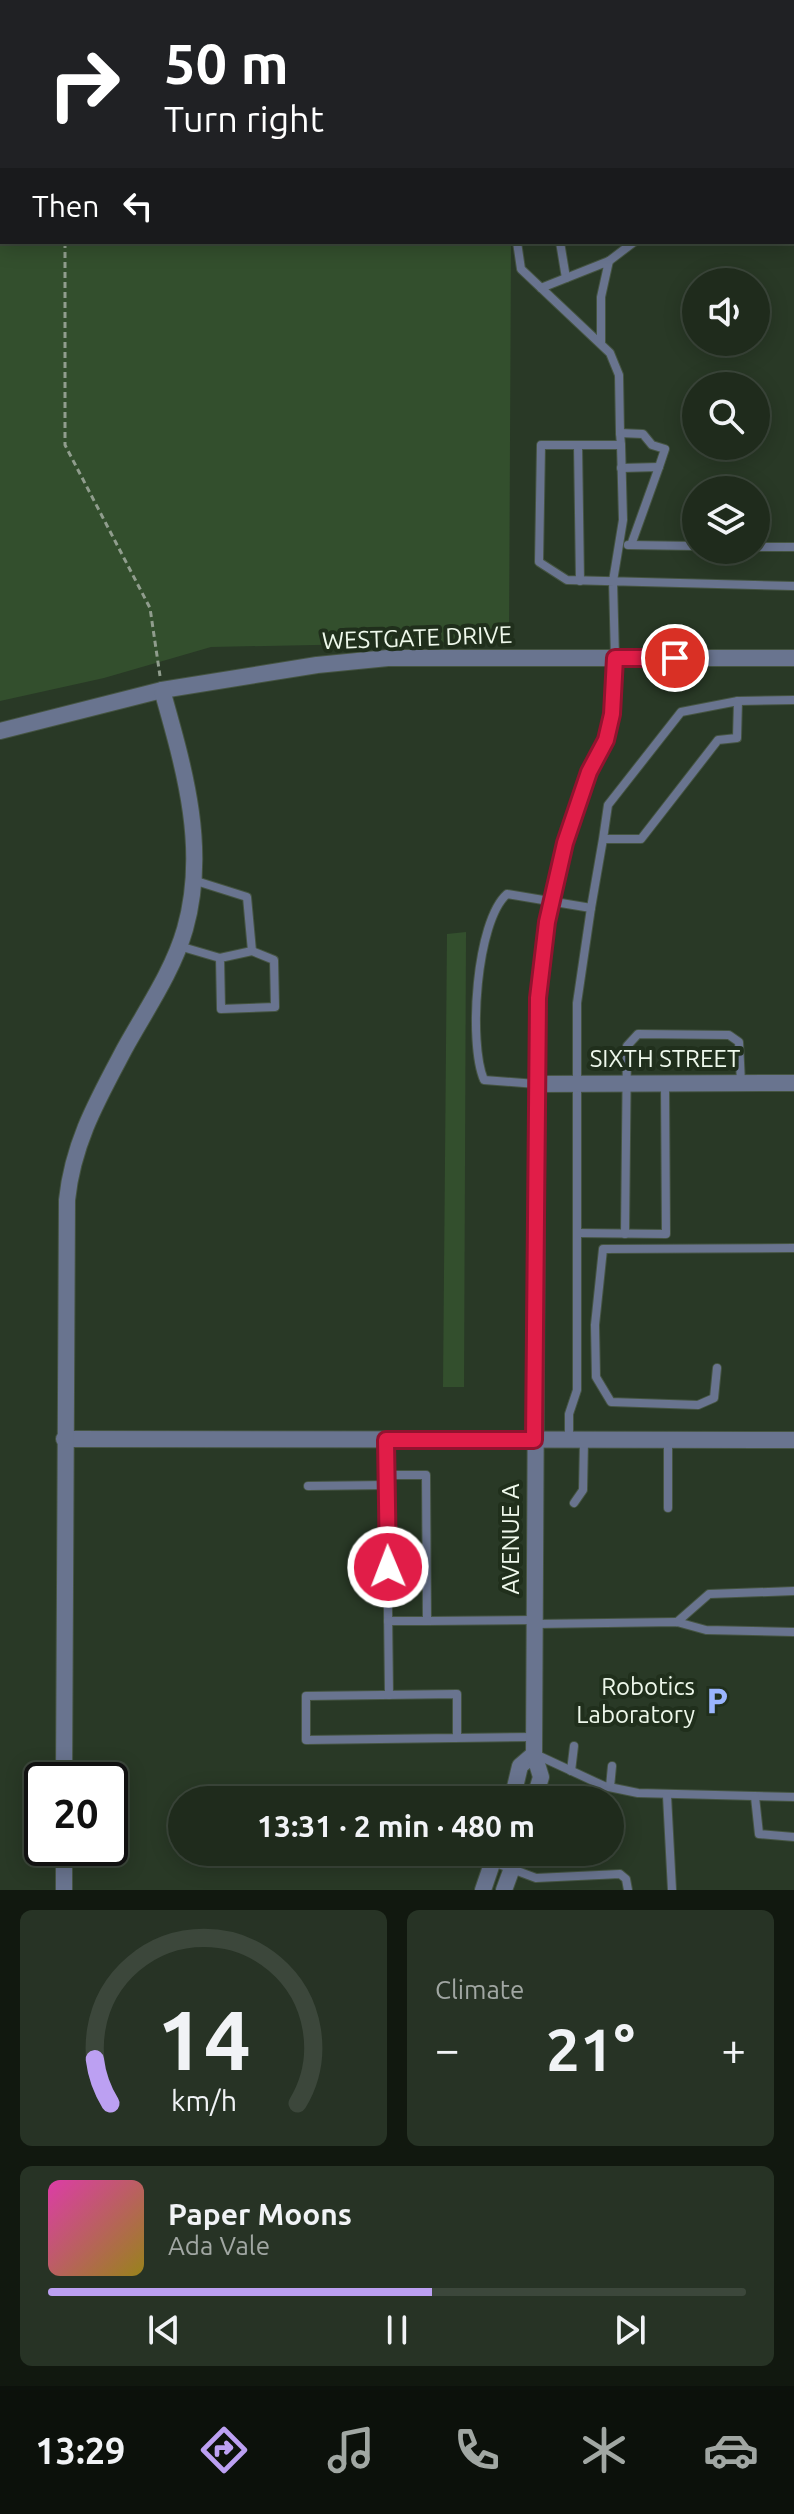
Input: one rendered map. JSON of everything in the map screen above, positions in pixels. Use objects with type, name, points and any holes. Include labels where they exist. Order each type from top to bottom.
[{"type":"street","name":"WESTGATE DRIVE","points":[[0,731],[162,690],[317,665],[388,658],[794,658]]},
{"type":"street","name":"AVENUE A","points":[[538,1786],[541,1777],[535,1746],[534,1440],[538,998],[552,902],[565,843],[584,786],[606,740],[612,714],[615,658]]},
{"type":"street","points":[[64,1762],[65,1231],[70,1173],[86,1119],[178,946],[193,880],[193,819],[184,769],[162,690]]},
{"type":"street","name":"SIXTH STREET","points":[[536,1084],[794,1083]]},
{"type":"street","points":[[64,1439],[794,1440]]},
{"type":"street","points":[[515,1786],[520,1766],[535,1746]]},
{"type":"street","points":[[64,1866],[64,1890]]},
{"type":"street","points":[[483,1890],[491,1866]]},
{"type":"street","points":[[504,1890],[513,1866]]},
{"type":"lane","points":[[517,244],[521,269],[601,343],[610,353],[619,375],[623,520],[613,581],[615,658]]},
{"type":"lane","points":[[560,244],[566,278]]},
{"type":"lane","points":[[541,288],[609,261],[631,244]]},
{"type":"lane","points":[[601,343],[601,297],[609,261]]},
{"type":"lane","points":[[620,433],[643,434],[652,445],[665,449],[631,545]]},
{"type":"lane","points":[[621,445],[541,445],[539,562],[567,580],[794,586]]},
{"type":"lane","points":[[578,445],[580,581]]},
{"type":"lane","points":[[621,468],[659,467]]},
{"type":"lane","points":[[619,544],[682,546]]},
{"type":"lane","points":[[770,547],[794,547]]},
{"type":"lane","points":[[574,1503],[583,1490],[577,1440],[569,1414],[577,1390],[577,1003],[608,805],[681,712],[738,701],[794,700]]},
{"type":"lane","points":[[603,839],[641,839],[718,740],[737,738],[738,701]]},
{"type":"lane","points":[[193,880],[247,897],[252,951]]},
{"type":"lane","points":[[536,1084],[484,1080],[479,1069],[478,994],[484,940],[496,904],[507,894],[591,908]]},
{"type":"lane","points":[[178,946],[220,958],[252,951],[274,960],[275,1007],[221,1009],[220,958]]},
{"type":"lane","points":[[625,1234],[627,1046],[638,1034],[729,1035],[739,1042],[741,1083]]},
{"type":"lane","points":[[577,1233],[666,1234],[665,1084]]},
{"type":"lane","points":[[717,1368],[714,1398],[698,1405],[611,1402],[596,1377],[595,1325],[603,1249],[794,1248]]},
{"type":"lane","points":[[386,1440],[389,1695]]},
{"type":"lane","points":[[668,1440],[668,1508]]},
{"type":"lane","points":[[308,1486],[426,1475],[427,1621]]},
{"type":"lane","points":[[677,1622],[709,1594],[794,1591]]},
{"type":"lane","points":[[388,1621],[677,1622],[706,1630],[794,1632]]},
{"type":"lane","points":[[457,1738],[457,1694],[306,1696],[306,1740],[457,1738],[535,1746],[571,1771],[608,1786]]},
{"type":"lane","points":[[571,1771],[574,1746]]},
{"type":"lane","points":[[610,1786],[612,1766]]},
{"type":"lane","points":[[624,1789],[667,1796],[794,1797]]},
{"type":"lane","points":[[667,1796],[672,1890]]},
{"type":"lane","points":[[755,1797],[759,1834],[794,1837]]},
{"type":"lane","points":[[505,1866],[511,1871],[536,1878],[620,1874],[626,1879],[628,1890]]},
{"type":"path","points":[[65,244],[65,445],[150,608],[162,690]]},
{"type":"green space","points":[[0,244],[511,244],[509,641],[211,647],[104,678],[0,701]]},
{"type":"green space","points":[[466,932],[464,1387],[443,1387],[447,934]]},
{"type":"place","name":"Robotics Laboratory","points":[[717,1701]]},
{"type":"route","points":[[388,1567],[386,1440],[534,1440],[538,998],[547,922],[565,843],[589,772],[606,740],[612,714],[615,658],[675,658]]}]
